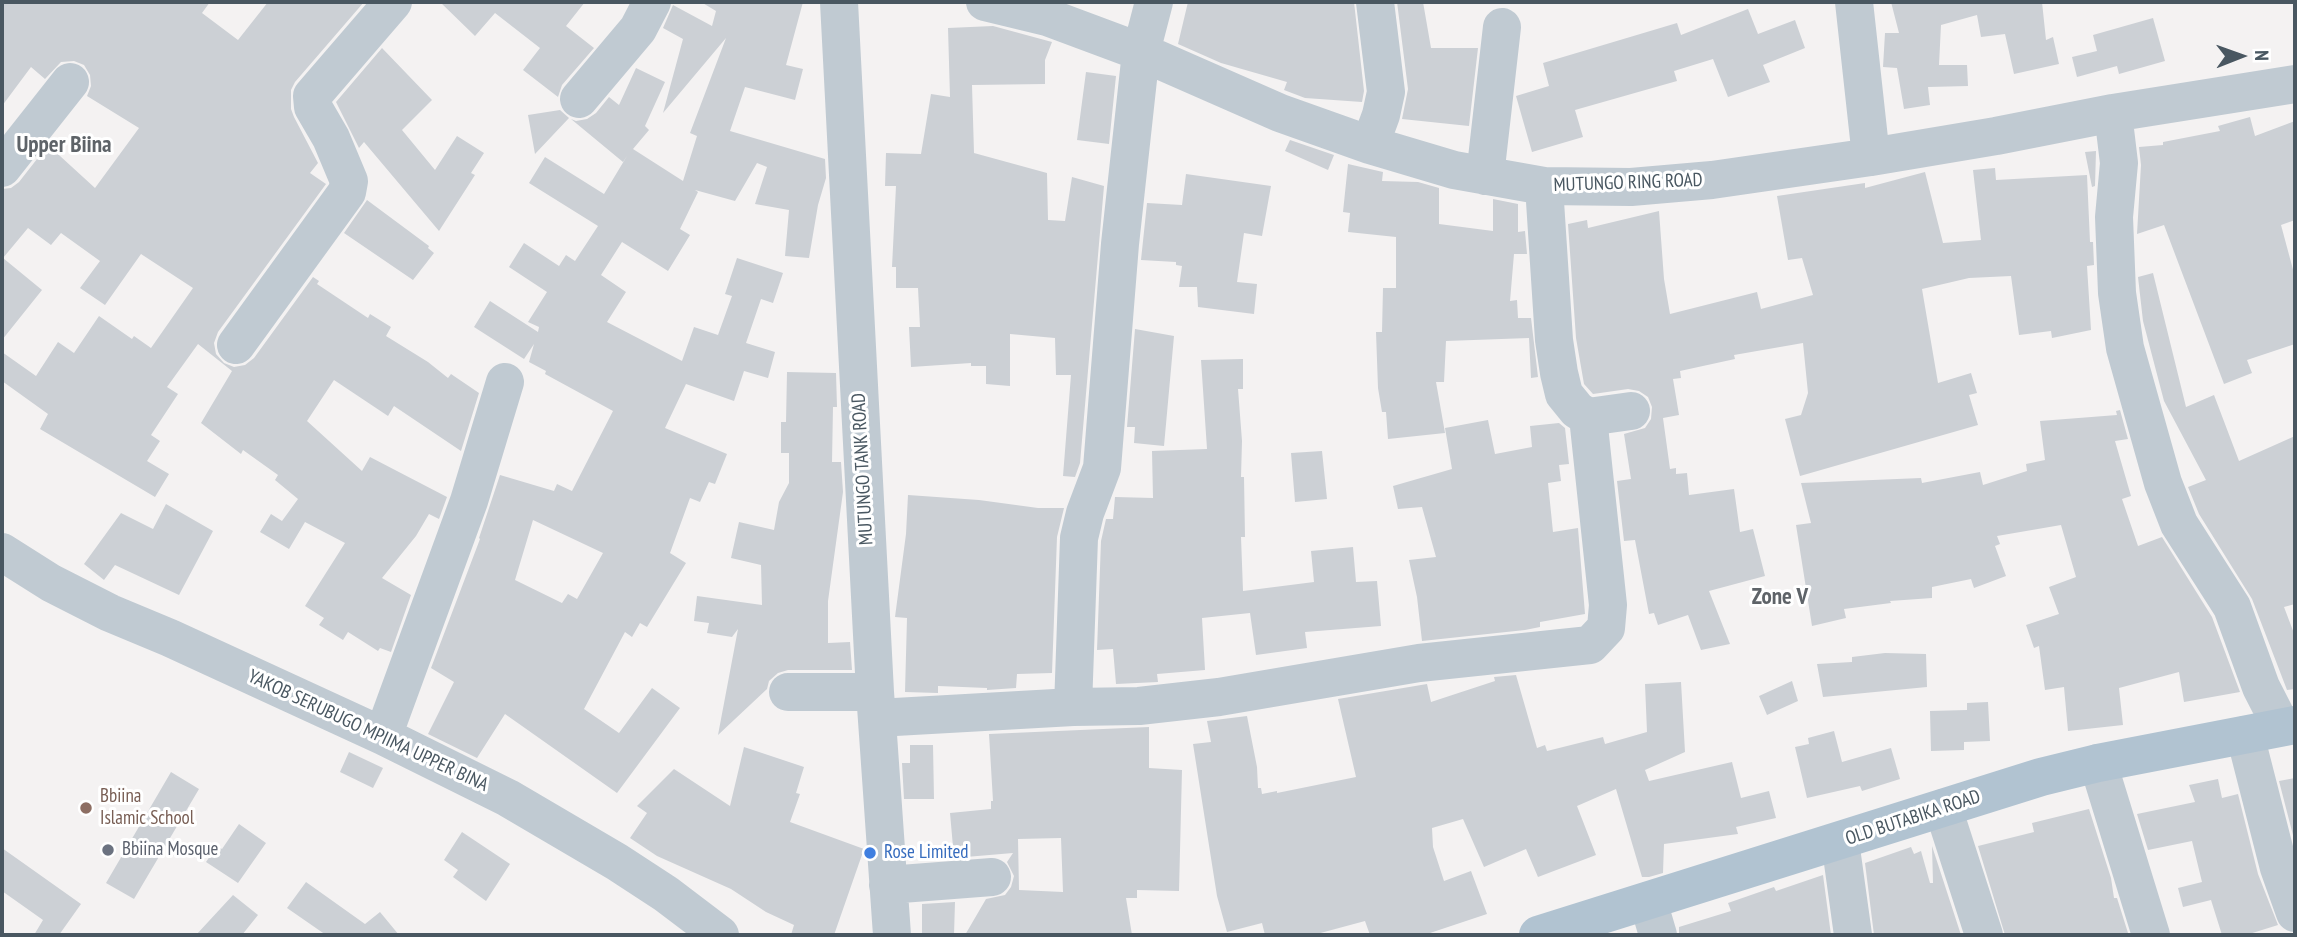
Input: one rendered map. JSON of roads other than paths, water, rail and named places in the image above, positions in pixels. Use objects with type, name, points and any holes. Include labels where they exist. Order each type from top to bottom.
[{"type":"main road","name":"OLD BUTABIKA ROAD","points":[[1538,935],[1653,918],[1840,841],[2098,763],[2274,729]]},
{"type":"street","points":[[236,345],[347,192],[349,181],[331,138],[313,107],[312,96],[393,2]]},
{"type":"street","points":[[579,99],[638,29],[652,2]]},
{"type":"street","name":"MUTUNGO TANK ROAD","points":[[839,2],[876,705],[892,935]]},
{"type":"street","name":"MUTUNGO RING ROAD","points":[[985,2],[1047,17],[1141,52],[1280,113],[1370,145],[1454,170],[1544,186],[1631,187],[1712,180],[1871,157],[2113,113],[2295,84]]},
{"type":"street","points":[[1073,707],[1079,538],[1085,513],[1102,468],[1120,244],[1141,52],[1154,2]]},
{"type":"street","points":[[1370,145],[1386,92],[1375,2]]},
{"type":"street","points":[[1854,2],[1871,157]]},
{"type":"street","points":[[1485,176],[1502,27]]},
{"type":"street","points":[[2,169],[70,82]]},
{"type":"street","points":[[2113,113],[2119,163],[2114,217],[2117,293],[2125,348],[2163,483],[2179,524],[2232,607],[2274,729],[2280,868],[2295,913]]},
{"type":"street","points":[[1544,186],[1559,373],[1564,394],[1577,411],[1588,417],[1631,411]]},
{"type":"street","points":[[383,736],[469,501],[506,382]]},
{"type":"street","points":[[788,692],[876,705],[1139,706],[1219,697],[1419,663],[1590,645],[1606,628],[1608,605],[1588,417]]},
{"type":"street","name":"YAKOB SERUBUGO MPIIMA UPPER BINA","points":[[2,552],[51,583],[110,614],[170,638],[383,736],[509,798],[607,855],[666,894],[720,935]]},
{"type":"street","points":[[2098,763],[2151,935]]},
{"type":"street","points":[[1943,808],[1984,935]]},
{"type":"street","points":[[1840,841],[1853,935]]},
{"type":"street","points":[[888,885],[992,877]]},
{"type":"place","name":"Bbiina Islamic School","points":[[86,808]]},
{"type":"place","name":"Bbiina Mosque","points":[[108,850]]},
{"type":"place","name":"Rose Limited","points":[[870,853]]},
{"type":"district","name":"Upper Biina","points":[[64,145]]},
{"type":"district","name":"Zone V","points":[[1780,597]]}]
